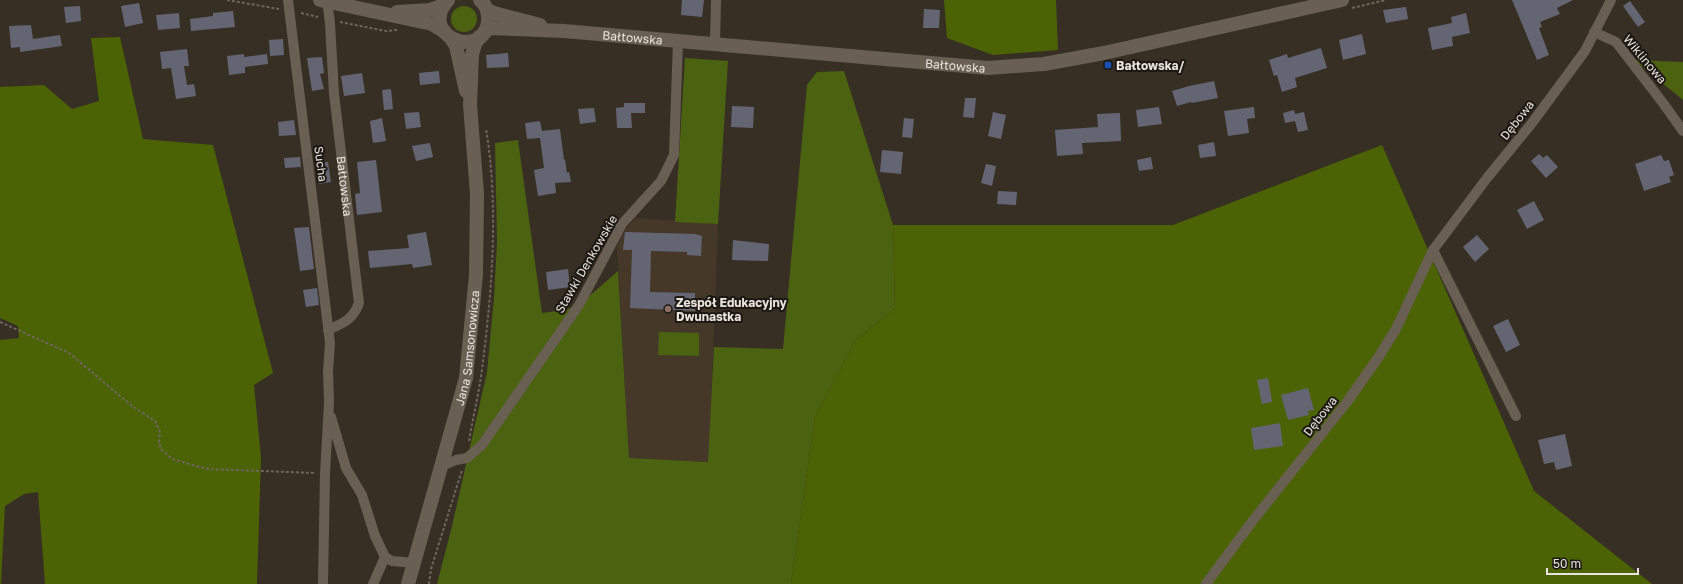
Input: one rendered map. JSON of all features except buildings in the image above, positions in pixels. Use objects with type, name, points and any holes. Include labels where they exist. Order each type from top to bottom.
[{"type":"main road","name":"Bałtowska","points":[[325,0],[374,13],[432,24],[458,42],[465,42],[482,35],[492,28],[564,31],[988,68],[1044,64],[1104,53],[1342,0]]},
{"type":"main road","name":"Bałtowska","points":[[374,13],[430,10],[446,2]]},
{"type":"main road","name":"Jana Samsonowicza","points":[[446,2],[441,12],[440,19],[448,35],[456,46],[470,104]]},
{"type":"main road","name":"Bałtowska","points":[[483,3],[494,13],[564,31]]},
{"type":"main road","name":"Jana Samsonowicza","points":[[408,584],[466,378],[476,275],[477,194],[470,104],[472,55],[475,44],[488,25],[483,3]]},
{"type":"street","name":"Sucha","points":[[288,0],[330,343],[328,371],[329,403]]},
{"type":"street","name":"Bałtowska","points":[[325,0],[330,20],[334,94],[359,303],[356,312],[349,320],[328,330]]},
{"type":"street","points":[[715,44],[716,0]]},
{"type":"street","name":"Dębowa","points":[[1206,584],[1251,523],[1347,402],[1378,358],[1396,329],[1433,250],[1487,178],[1532,123],[1585,51],[1611,0]]},
{"type":"street","name":"Wiklinowa","points":[[1594,32],[1616,42],[1663,103],[1683,132]]},
{"type":"street","name":"Stawki Denkowskie","points":[[442,466],[456,460],[467,458],[482,445],[579,305],[622,224],[661,181],[674,155],[678,41]]},
{"type":"street","points":[[1433,250],[1516,416]]},
{"type":"street","points":[[323,584],[325,473],[329,403]]},
{"type":"street","points":[[329,403],[331,419],[346,468],[362,495],[375,536],[385,557],[392,561],[414,563]]},
{"type":"street","points":[[373,584],[385,557]]},
{"type":"path","points":[[227,0],[386,31],[398,30]]},
{"type":"path","points":[[0,322],[69,353],[132,406],[154,421],[160,432],[159,442],[161,449],[172,459],[207,469],[325,473]]},
{"type":"shaded area","name":"Zespół Edukacyjny Dwunastka","points":[[635,218],[718,224],[709,462],[629,458],[617,246],[624,232]]},
{"type":"green space","points":[[944,0],[1056,0],[1058,50],[993,55],[947,38]]},
{"type":"green space","points":[[464,6],[473,10],[477,19],[473,28],[464,32],[455,28],[451,19],[455,10]]},
{"type":"green space","points":[[120,37],[143,139],[213,145],[273,373],[254,385],[261,458],[257,584],[45,584],[38,492],[24,494],[5,506],[0,584],[0,340],[19,338],[18,326],[0,318],[0,87],[44,85],[72,109],[99,101],[91,38]]},
{"type":"green space","points":[[685,58],[728,61],[718,224],[675,222]]},
{"type":"green space","points":[[1634,60],[1683,62],[1683,100]]},
{"type":"green space","points":[[844,71],[893,225],[895,308],[855,341],[815,417],[791,584],[437,584],[452,526],[487,372],[494,298],[497,242],[495,143],[518,140],[542,313],[565,310],[579,305],[618,271],[629,458],[708,462],[714,347],[783,349],[807,85],[817,72]]},
{"type":"green space","points":[[1382,145],[1534,491],[1652,584],[791,584],[815,417],[855,341],[895,308],[893,225],[1173,225]]},
{"type":"green space","points":[[659,332],[699,333],[699,356],[658,355]]},
{"type":"place","name":"Bałtowska/","points":[[1108,65]]},
{"type":"place","name":"Zespół Edukacyjny Dwunastka","points":[[668,309]]}]
